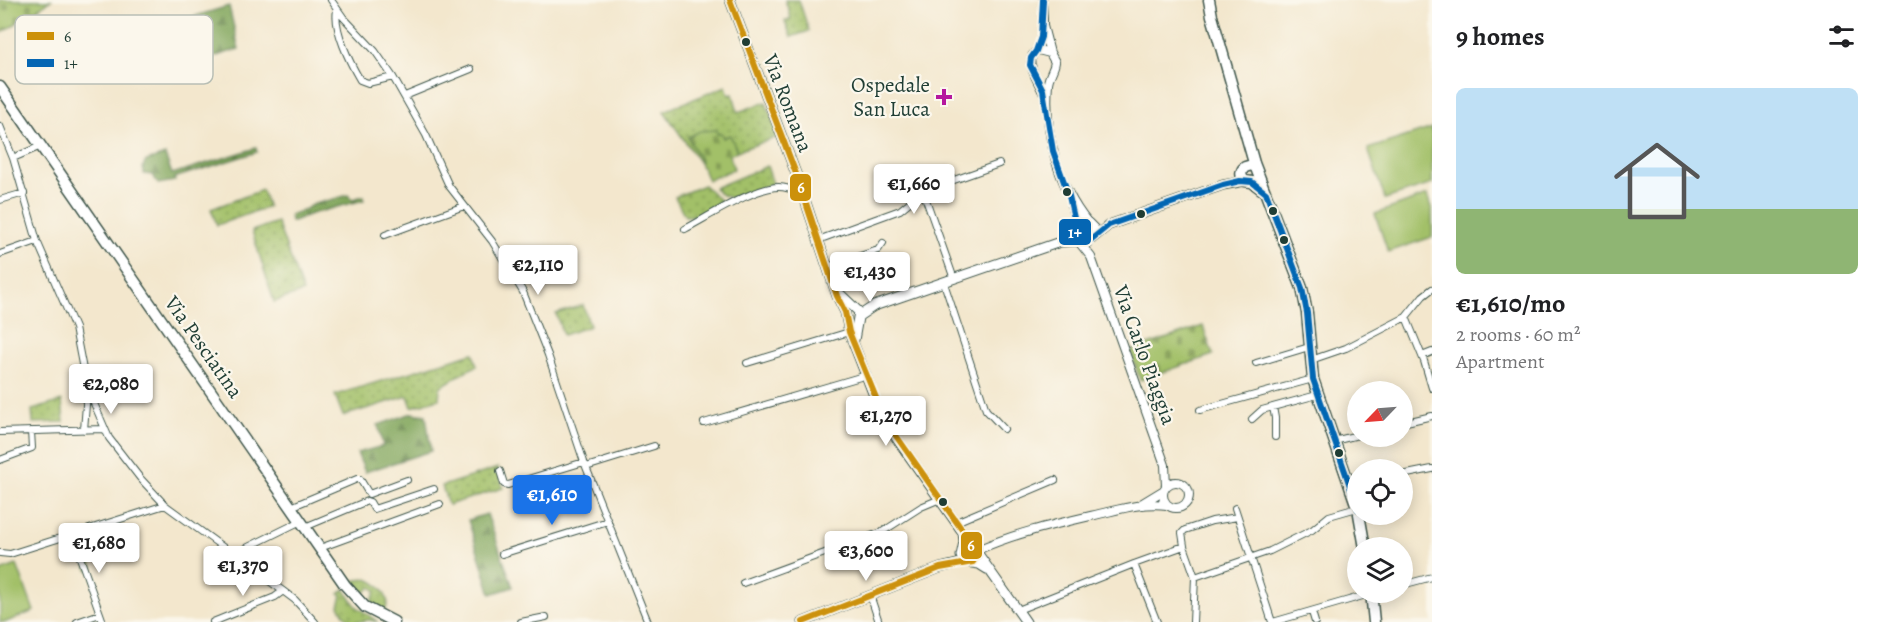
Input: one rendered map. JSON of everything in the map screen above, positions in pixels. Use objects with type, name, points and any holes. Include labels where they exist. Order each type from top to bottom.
[{"type":"main road","name":"Via Romana","points":[[730,0],[802,190],[827,267],[835,287],[853,313]]},
{"type":"main road","points":[[1209,0],[1251,152],[1250,174],[1266,193],[1302,288],[1307,313],[1312,380],[1347,470]]},
{"type":"main road","name":"Via Pesciatina","points":[[0,87],[356,599],[365,608],[390,620]]},
{"type":"main road","points":[[1077,235],[1085,243],[1109,225],[1250,174]]},
{"type":"main road","points":[[1026,622],[888,426],[852,336],[853,313],[1060,242],[1077,235],[1082,223],[1109,225]]},
{"type":"main road","points":[[1089,224],[1094,231],[1093,238]]},
{"type":"main road","points":[[959,526],[964,540],[965,557]]},
{"type":"main road","points":[[803,622],[965,557],[976,559],[975,551]]},
{"type":"main road","points":[[965,557],[992,573]]},
{"type":"main road","points":[[1373,603],[1374,622]]},
{"type":"street","points":[[330,0],[375,51],[393,76],[426,135],[449,186],[492,242],[523,291],[548,355],[585,464],[648,622]]},
{"type":"street","points":[[1043,0],[1043,26],[1050,53],[1055,62],[1050,72],[1048,113]]},
{"type":"street","points":[[337,10],[338,29],[360,80],[368,83],[393,76]]},
{"type":"street","points":[[1043,26],[1030,63],[1043,90],[1053,151],[1069,196],[1077,235],[1090,257]]},
{"type":"street","points":[[1036,51],[1044,50],[1050,53]]},
{"type":"street","points":[[405,96],[471,69]]},
{"type":"street","points":[[1035,72],[1042,75],[1050,72]]},
{"type":"street","points":[[0,126],[3,142],[13,158],[37,241],[75,328],[86,385],[87,411],[84,430]]},
{"type":"street","points":[[13,158],[41,146]]},
{"type":"street","points":[[818,240],[900,210],[923,191],[999,164]]},
{"type":"street","points":[[685,229],[735,201],[766,189],[780,187],[794,191],[802,190]]},
{"type":"street","points":[[923,191],[954,279]]},
{"type":"street","points":[[0,200],[24,193]]},
{"type":"street","points":[[1069,196],[1089,224]]},
{"type":"street","points":[[385,235],[464,206]]},
{"type":"street","points":[[1090,257],[1093,238]]},
{"type":"street","points":[[0,254],[37,241]]},
{"type":"street","points":[[827,267],[878,250],[883,243]]},
{"type":"street","name":"Via Carlo Piaggia","points":[[1090,257],[1165,465],[1165,488]]},
{"type":"street","points":[[944,283],[986,410],[1004,429]]},
{"type":"street","points":[[1310,360],[1346,348],[1406,317],[1423,296],[1432,289]]},
{"type":"street","points":[[1406,317],[1432,388]]},
{"type":"street","points":[[747,363],[852,336]]},
{"type":"street","points":[[1256,363],[1309,347]]},
{"type":"street","points":[[1422,356],[1432,352]]},
{"type":"street","points":[[704,423],[867,375]]},
{"type":"street","points":[[1200,410],[1312,380]]},
{"type":"street","points":[[86,385],[104,429],[119,453],[165,505],[295,600],[315,622]]},
{"type":"street","points":[[1252,419],[1262,410],[1317,395]]},
{"type":"street","points":[[1273,407],[1275,437]]},
{"type":"street","points":[[1413,420],[1432,416]]},
{"type":"street","points":[[0,432],[104,429]]},
{"type":"street","points":[[0,460],[32,448],[31,431]]},
{"type":"street","points":[[1334,441],[1347,438]]},
{"type":"street","points":[[500,471],[504,484],[508,485],[654,446]]},
{"type":"street","name":"Via Carlo Piaggia","points":[[1165,465],[1182,483]]},
{"type":"street","points":[[1413,473],[1432,469]]},
{"type":"street","points":[[291,507],[357,479],[360,479],[369,494],[406,480]]},
{"type":"street","points":[[959,526],[1055,480]]},
{"type":"street","points":[[975,551],[1017,534],[1140,504],[1167,505],[1177,509],[1186,504],[1190,494],[1182,483],[1173,482],[1140,504]]},
{"type":"street","points":[[1165,488],[1163,498],[1167,505]]},
{"type":"street","points":[[234,554],[303,524],[366,501],[370,502],[374,509],[434,489]]},
{"type":"street","points":[[743,583],[882,532],[921,507],[940,499]]},
{"type":"street","points":[[320,548],[440,504]]},
{"type":"street","points":[[0,554],[10,554],[165,505]]},
{"type":"street","points":[[1235,508],[1273,622],[1299,619],[1312,612],[1347,601]]},
{"type":"street","points":[[1195,577],[1270,551],[1312,530],[1329,516],[1347,512]]},
{"type":"street","points":[[1193,622],[1195,577],[1182,533],[1212,521],[1238,517]]},
{"type":"street","points":[[502,554],[608,521]]},
{"type":"street","points":[[72,535],[103,622]]},
{"type":"street","points":[[1018,610],[1184,546]]},
{"type":"street","points":[[1134,564],[1157,622]]},
{"type":"street","points":[[1413,582],[1432,577]]},
{"type":"street","points":[[213,622],[275,597],[283,591]]},
{"type":"street","points":[[870,595],[879,622]]},
{"type":"street","points":[[1312,612],[1315,622]]},
{"type":"street","points":[[77,622],[100,614]]},
{"type":"street","points":[[521,622],[546,617]]},
{"type":"green space","points":[[0,0],[51,0],[28,15],[15,15],[15,24],[0,34]]},
{"type":"green space","points":[[785,0],[799,0],[809,31],[791,37],[785,21],[791,18]]},
{"type":"green space","points":[[229,6],[239,49],[213,57],[213,15],[199,15]]},
{"type":"green space","points":[[726,86],[729,95],[733,94],[738,112],[766,102],[778,137],[737,151],[730,135],[695,149],[702,162],[700,163],[664,111]]},
{"type":"green space","points":[[1432,128],[1432,184],[1385,199],[1368,149]]},
{"type":"green space","points":[[716,130],[717,134],[721,133],[723,138],[730,135],[737,151],[729,155],[734,169],[708,180],[688,137],[700,131]]},
{"type":"green space","points":[[256,148],[257,152],[174,178],[175,181],[158,184],[153,175],[144,174],[143,167],[146,161],[165,155],[172,174]]},
{"type":"green space","points":[[767,166],[773,184],[731,198],[722,195],[714,188]]},
{"type":"green space","points":[[704,185],[723,203],[697,216],[685,216],[675,197]]},
{"type":"green space","points":[[262,190],[268,207],[217,225],[211,209]]},
{"type":"green space","points":[[348,195],[352,199],[364,196],[364,200],[311,214],[291,222],[290,215],[311,205]]},
{"type":"green space","points":[[1427,195],[1432,211],[1432,237],[1388,252],[1375,214]]},
{"type":"green space","points":[[277,222],[303,292],[274,302],[252,231]]},
{"type":"green space","points":[[583,305],[590,326],[563,335],[556,314]]},
{"type":"green space","points":[[1203,326],[1213,355],[1140,380],[1130,351]]},
{"type":"green space","points":[[473,353],[477,366],[440,387],[439,399],[412,407],[408,396],[343,416],[335,395]]},
{"type":"green space","points":[[62,401],[64,422],[33,423],[32,410]]},
{"type":"green space","points":[[412,413],[426,415],[431,451],[365,472],[357,453],[383,446],[378,425]]},
{"type":"green space","points":[[498,468],[503,488],[448,505],[442,486]]},
{"type":"green space","points":[[487,514],[513,587],[491,594],[468,520]]},
{"type":"green space","points":[[105,529],[110,547],[89,554],[93,569],[88,570],[79,544],[80,538]]},
{"type":"green space","points":[[17,565],[34,611],[6,622],[0,622],[0,571]]},
{"type":"green space","points":[[367,579],[383,591],[388,603],[385,611],[371,603],[376,591],[371,587],[361,596],[352,584],[356,580]]},
{"type":"green space","points":[[344,589],[356,606],[378,622],[370,620],[352,622],[345,616],[339,606],[342,595],[339,594]]},
{"type":"transit line","name":"6","points":[[730,0],[798,179],[837,296],[845,312],[849,332],[885,420],[965,534],[977,555],[973,562],[940,568],[803,622]]},
{"type":"transit line","name":"1+","points":[[1043,0],[1041,37],[1030,65],[1043,90],[1053,151],[1069,196],[1076,227],[1074,236],[1081,242],[1088,242],[1109,225],[1240,181],[1252,182],[1266,193],[1302,288],[1307,313],[1313,379],[1347,477]]},
{"type":"place","name":"Ospedale San Luca","points":[[944,97]]}]
